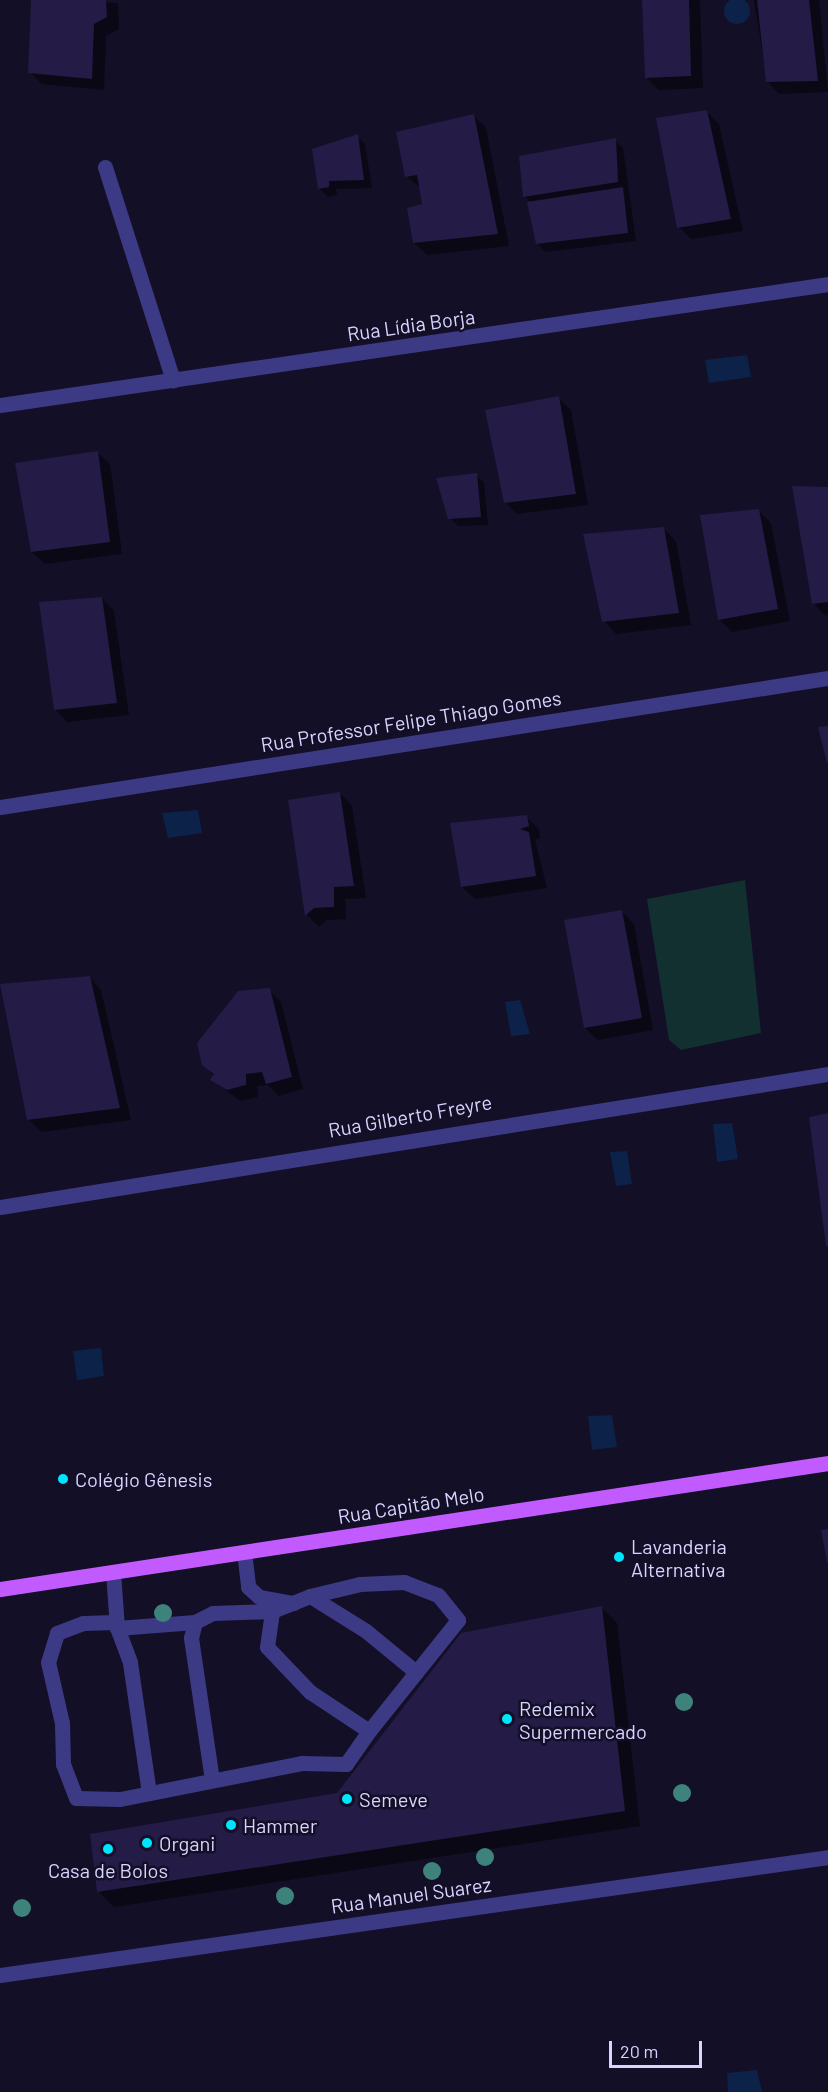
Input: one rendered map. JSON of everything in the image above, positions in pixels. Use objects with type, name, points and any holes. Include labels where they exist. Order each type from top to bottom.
[{"type":"main road","name":"Rua Capitão Melo","points":[[0,1589],[828,1463]]},
{"type":"street","points":[[105,167],[173,380]]},
{"type":"street","name":"Rua Lídia Borja","points":[[0,405],[828,284]]},
{"type":"street","name":"Rua Professor Felipe Thiago Gomes","points":[[0,807],[828,678]]},
{"type":"street","name":"Rua Gilberto Freyre","points":[[0,1207],[828,1074]]},
{"type":"street","points":[[244,1552],[248,1587],[259,1597],[293,1603]]},
{"type":"street","points":[[113,1572],[117,1628]]},
{"type":"street","points":[[117,1628],[195,1622],[213,1613],[272,1611],[310,1596],[360,1584],[404,1582],[438,1595],[458,1620],[369,1731],[346,1764],[302,1763],[149,1793],[76,1798],[63,1764],[62,1723],[48,1662],[57,1633],[83,1623],[115,1622],[117,1628],[130,1662],[149,1793]]},
{"type":"street","points":[[310,1596],[366,1631],[416,1672]]},
{"type":"street","points":[[272,1611],[267,1647],[310,1692],[369,1731]]},
{"type":"street","points":[[195,1622],[191,1638],[212,1780]]},
{"type":"street","name":"Rua Manuel Suarez","points":[[0,1975],[828,1857]]},
{"type":"green space","points":[[745,880],[761,1033],[681,1050],[669,1040],[647,899]]},
{"type":"water","points":[[737,-2],[746,2],[750,11],[746,20],[737,24],[728,20],[724,11],[728,2]]},
{"type":"water","points":[[747,355],[751,377],[709,383],[705,360]]},
{"type":"water","points":[[198,810],[202,833],[168,838],[162,813]]},
{"type":"water","points":[[520,1000],[530,1034],[511,1036],[505,1002]]},
{"type":"water","points":[[732,1123],[738,1159],[717,1162],[713,1124]]},
{"type":"water","points":[[627,1151],[632,1184],[616,1186],[610,1152]]},
{"type":"water","points":[[101,1348],[104,1376],[77,1380],[73,1351]]},
{"type":"water","points":[[612,1415],[617,1447],[592,1450],[588,1416]]},
{"type":"water","points":[[757,2070],[762,2092],[728,2092],[727,2073]]},
{"type":"building","points":[[31,0],[106,0],[107,17],[94,24],[92,79],[28,73]]},
{"type":"building","points":[[642,0],[689,0],[691,76],[645,78]]},
{"type":"building","points":[[757,0],[809,0],[818,81],[766,82]]},
{"type":"building","points":[[707,110],[731,219],[677,228],[656,118]]},
{"type":"building","points":[[474,114],[498,234],[413,243],[407,208],[422,204],[417,175],[405,177],[396,132]]},
{"type":"building","points":[[358,134],[364,180],[329,181],[329,187],[318,189],[312,149]]},
{"type":"building","points":[[616,138],[618,182],[523,197],[519,156]]},
{"type":"building","points":[[623,187],[628,233],[536,244],[527,202]]},
{"type":"building","points":[[559,396],[576,494],[504,503],[485,410]]},
{"type":"building","points":[[98,451],[110,542],[31,552],[15,463]]},
{"type":"building","points":[[477,473],[481,517],[448,519],[436,478]]},
{"type":"building","points":[[792,486],[828,487],[828,602],[812,604]]},
{"type":"building","points":[[759,509],[778,609],[718,620],[700,515]]},
{"type":"building","points":[[664,527],[679,613],[602,622],[583,534]]},
{"type":"building","points":[[102,597],[117,703],[54,710],[39,602]]},
{"type":"building","points":[[828,726],[828,762],[827,763],[818,727]]},
{"type":"building","points":[[340,792],[354,886],[334,887],[334,907],[314,908],[305,916],[288,800]]},
{"type":"building","points":[[527,815],[529,826],[520,829],[529,832],[536,876],[461,887],[450,823]]},
{"type":"building","points":[[622,910],[642,1018],[584,1028],[564,920]]},
{"type":"building","points":[[90,976],[120,1108],[27,1120],[0,984]]},
{"type":"building","points":[[270,988],[292,1077],[266,1084],[262,1072],[246,1074],[246,1085],[227,1090],[210,1080],[214,1074],[202,1065],[197,1043],[238,991]]},
{"type":"building","points":[[828,1113],[828,1246],[826,1246],[809,1117]]},
{"type":"building","points":[[828,1529],[828,1562],[827,1562],[821,1530]]},
{"type":"building","name":"Redemix Supermercado","points":[[602,1606],[625,1811],[97,1892],[90,1834],[337,1793],[461,1633]]},
{"type":"place","name":"Colégio Gênesis","points":[[63,1479]]},
{"type":"place","name":"Lavanderia Alternativa","points":[[619,1557]]},
{"type":"place","name":"Redemix Supermercado","points":[[507,1719]]},
{"type":"place","name":"Semeve","points":[[347,1799]]},
{"type":"place","name":"Hammer","points":[[231,1825]]},
{"type":"place","name":"Organi","points":[[147,1843]]},
{"type":"place","name":"Casa de Bolos","points":[[108,1849]]}]
